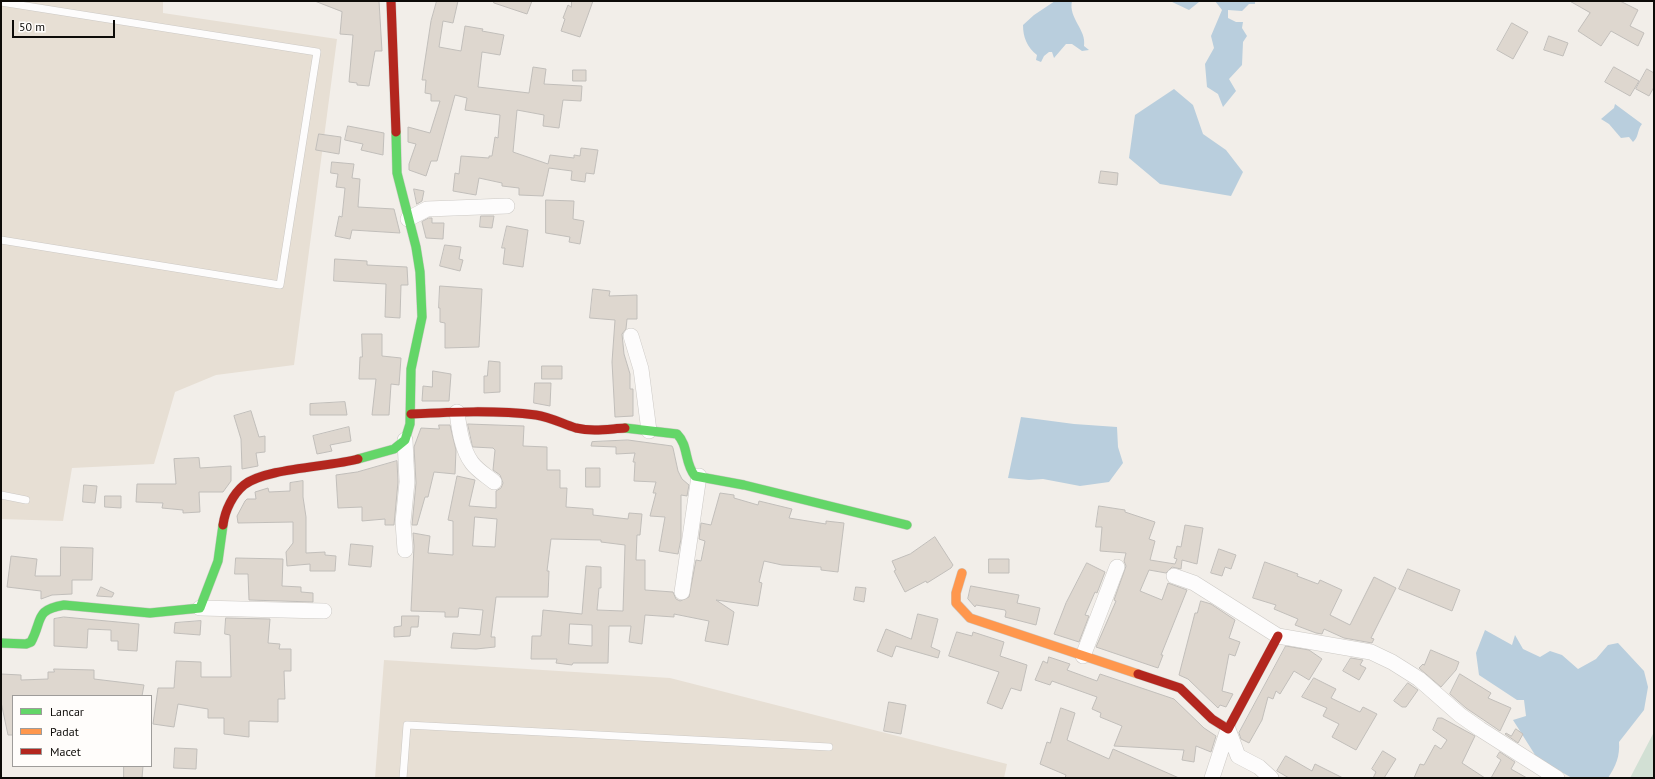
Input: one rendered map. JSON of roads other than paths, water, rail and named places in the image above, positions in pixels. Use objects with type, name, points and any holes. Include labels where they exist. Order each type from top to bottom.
[{"type":"street","points":[[391,1],[395,79],[397,173],[420,272],[422,317],[411,369],[411,414],[410,424],[405,440],[407,482],[403,522],[405,550]]},
{"type":"street","points":[[408,219],[427,209],[507,206]]},
{"type":"street","points":[[631,336],[641,369],[649,431]]},
{"type":"street","points":[[411,414],[477,411],[538,415],[581,429],[600,432],[634,428],[660,434],[677,434],[682,437],[691,473],[907,525]]},
{"type":"street","points":[[457,412],[459,425],[468,456],[472,464],[494,482]]},
{"type":"street","points":[[200,608],[218,560],[224,516],[235,494],[245,484],[258,478],[281,472],[314,468],[372,456],[394,448],[405,440]]},
{"type":"street","points":[[682,592],[699,476]]},
{"type":"street","points":[[1083,656],[1117,567]]},
{"type":"street","points":[[962,573],[955,600],[956,605],[970,618],[1180,688],[1212,719],[1228,729],[1238,756],[1259,767],[1271,778]]},
{"type":"street","points":[[1174,576],[1194,583],[1278,636],[1371,652],[1392,662],[1419,679],[1460,715],[1480,729],[1558,778]]},
{"type":"street","points":[[1,643],[26,644],[31,642],[41,614],[50,606],[64,604],[150,613],[200,608],[324,611]]},
{"type":"street","points":[[1212,778],[1228,729],[1278,636]]},
{"type":"lane","points":[[1,2],[317,52],[280,285],[1,240]]},
{"type":"lane","points":[[1,495],[26,500]]},
{"type":"lane","points":[[403,778],[407,725],[829,747]]},
{"type":"water","points":[[1055,1],[1072,1],[1071,7],[1083,35],[1084,46],[1089,50],[1082,51],[1072,44],[1066,44],[1054,58],[1052,52],[1049,52],[1044,56],[1041,62],[1036,60],[1037,55],[1026,42],[1023,25],[1034,15]]},
{"type":"water","points":[[1170,1],[1215,1],[1199,2],[1189,10]]},
{"type":"water","points":[[1215,1],[1255,1],[1255,4],[1249,4],[1242,11],[1228,10],[1228,18],[1236,22],[1243,22],[1242,28],[1247,36],[1243,42],[1242,65],[1229,79],[1236,91],[1223,107],[1218,94],[1207,87],[1205,64],[1214,48],[1211,36],[1222,10]]},
{"type":"water","points":[[1174,89],[1193,105],[1203,134],[1226,150],[1243,172],[1231,196],[1160,184],[1129,158],[1135,115]]},
{"type":"water","points":[[1615,104],[1642,124],[1633,142],[1629,137],[1621,138],[1609,124],[1601,119],[1614,108]]},
{"type":"water","points":[[1021,417],[1074,424],[1117,427],[1118,447],[1123,463],[1109,482],[1080,486],[1043,479],[1029,480],[1008,478]]},
{"type":"water","points":[[1485,630],[1512,645],[1515,635],[1523,649],[1540,657],[1550,651],[1562,655],[1578,669],[1596,659],[1608,645],[1618,643],[1644,671],[1648,687],[1644,710],[1619,742],[1617,761],[1608,778],[1572,778],[1537,758],[1513,720],[1526,716],[1524,700],[1517,700],[1479,675],[1476,653]]}]
